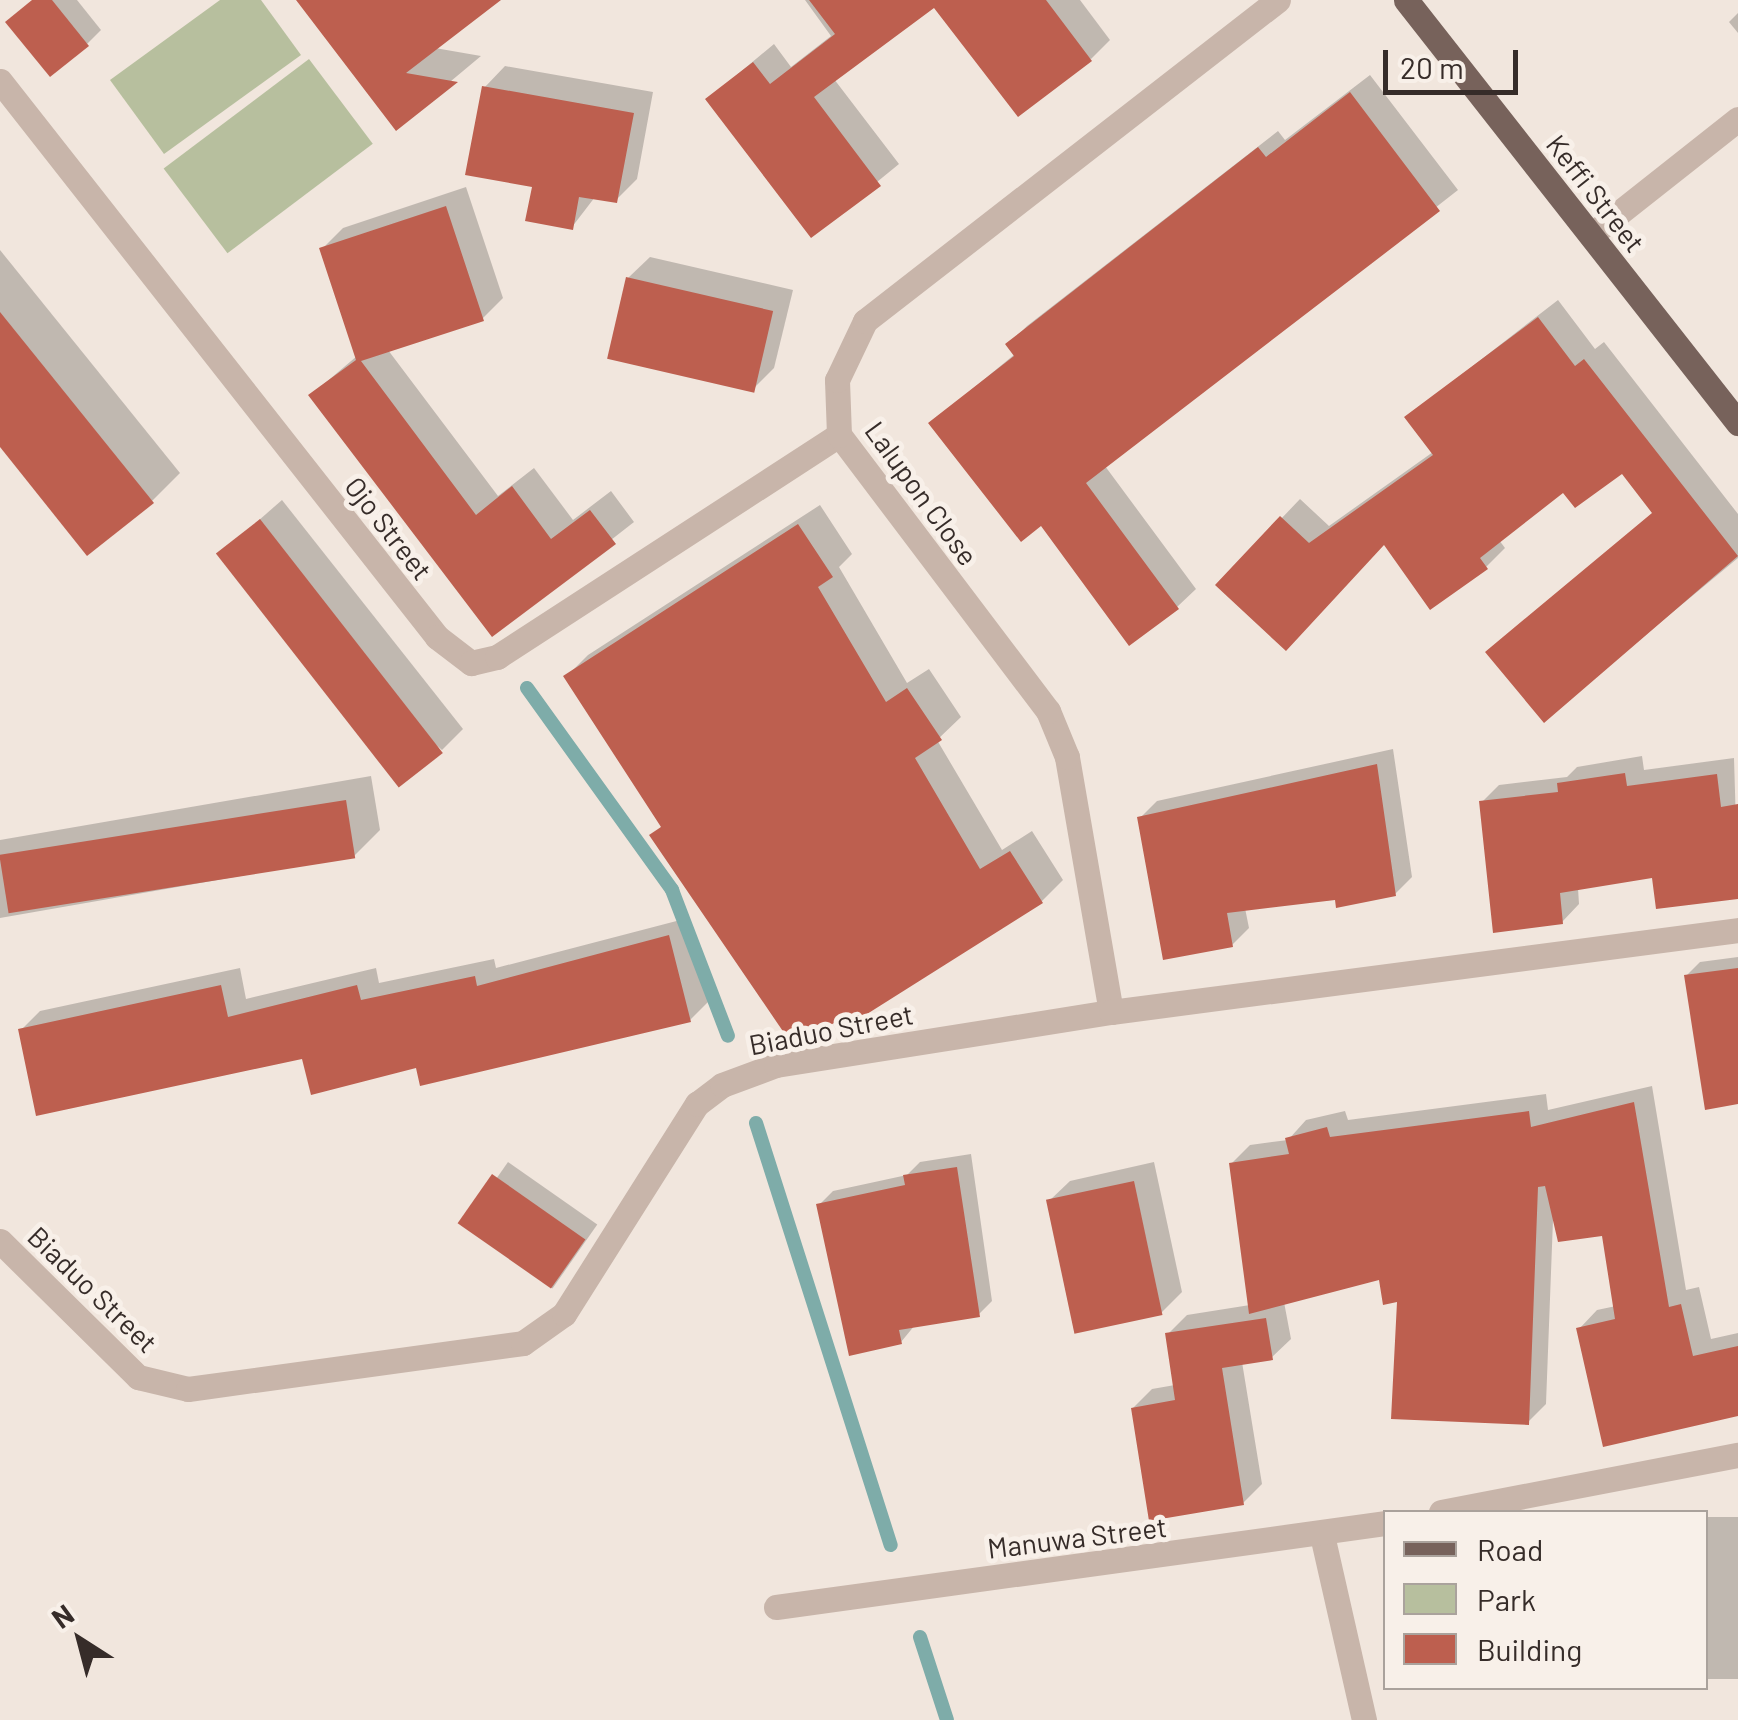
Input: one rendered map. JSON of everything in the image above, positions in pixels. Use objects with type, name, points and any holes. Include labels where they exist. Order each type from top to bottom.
[{"type":"main road","name":"Keffi Street","points":[[1406,0],[1738,423]]},
{"type":"street","name":"Lalupon Close","points":[[1111,1012],[1067,757],[1048,711],[839,435],[837,380],[865,322],[1278,0]]},
{"type":"street","name":"Ojo Street","points":[[0,82],[436,638],[471,662],[497,656],[839,435]]},
{"type":"street","points":[[1591,235],[1738,119]]},
{"type":"street","name":"Biaduo Street","points":[[0,1241],[138,1377],[188,1389],[523,1343],[564,1314],[697,1104],[722,1084],[776,1064],[1111,1012],[1738,930]]},
{"type":"street","points":[[1452,1510],[1738,1456]]},
{"type":"street","name":"Manuwa Street","points":[[776,1607],[1322,1536],[1383,1524]]},
{"type":"street","points":[[1322,1536],[1364,1720]]},
{"type":"green space","points":[[220,0],[261,0],[301,55],[164,154],[110,80]]},
{"type":"green space","points":[[309,59],[373,144],[227,253],[164,169]]},
{"type":"building","points":[[32,0],[52,0],[89,46],[50,77],[5,22]]},
{"type":"building","points":[[296,0],[501,0],[406,73],[458,82],[396,131]]},
{"type":"building","points":[[809,0],[1046,0],[1092,61],[1018,117],[934,8],[814,97],[881,186],[811,238],[705,99],[753,62],[770,84],[835,34]]},
{"type":"building","points":[[482,86],[634,113],[617,203],[579,197],[573,230],[525,221],[532,187],[465,175]]},
{"type":"building","points":[[1350,92],[1440,211],[1086,483],[1179,609],[1129,646],[1041,526],[1021,542],[928,423],[1014,356],[1005,344],[1258,147],[1266,157]]},
{"type":"building","points":[[446,206],[484,321],[361,361],[476,515],[512,486],[551,539],[590,510],[616,544],[492,637],[308,395],[356,360],[319,248]]},
{"type":"building","points":[[626,277],[773,311],[754,393],[607,359]]},
{"type":"building","points":[[0,312],[154,503],[87,556],[0,447]]},
{"type":"building","points":[[1538,317],[1575,366],[1584,359],[1738,556],[1544,723],[1485,652],[1652,513],[1622,474],[1575,508],[1563,493],[1480,558],[1488,569],[1430,610],[1384,545],[1286,651],[1215,585],[1280,516],[1309,543],[1433,455],[1404,417]]},
{"type":"building","points":[[260,519],[443,753],[399,788],[216,553]]},
{"type":"building","points":[[798,524],[833,577],[818,587],[886,702],[907,688],[942,740],[915,758],[980,869],[1010,851],[1043,903],[848,1026],[843,1018],[793,1046],[649,835],[661,827],[563,676]]},
{"type":"building","points":[[1377,764],[1396,896],[1336,908],[1335,900],[1227,913],[1233,947],[1163,960],[1137,817]]},
{"type":"building","points":[[1625,773],[1627,786],[1717,774],[1721,807],[1738,804],[1738,899],[1656,909],[1652,878],[1560,893],[1563,924],[1493,933],[1479,801],[1558,792],[1557,783]]},
{"type":"building","points":[[346,800],[355,858],[9,913],[0,855]]},
{"type":"building","points":[[669,935],[691,1022],[420,1086],[416,1068],[311,1095],[302,1059],[36,1116],[18,1029],[221,985],[228,1017],[357,985],[361,1000],[475,976],[477,986]]},
{"type":"building","points":[[1738,968],[1738,1104],[1705,1110],[1684,975]]},
{"type":"building","points":[[1634,1102],[1669,1307],[1681,1304],[1693,1356],[1738,1346],[1738,1416],[1603,1447],[1576,1328],[1615,1319],[1602,1236],[1558,1242],[1545,1186],[1538,1187],[1529,1425],[1391,1419],[1397,1302],[1383,1305],[1379,1280],[1249,1314],[1229,1163],[1289,1154],[1285,1138],[1327,1127],[1330,1137],[1529,1111],[1531,1127]]},
{"type":"building","points":[[957,1167],[980,1317],[899,1330],[902,1344],[849,1356],[816,1204],[905,1185],[903,1175]]},
{"type":"building","points":[[492,1174],[585,1239],[551,1289],[458,1223]]},
{"type":"building","points":[[1134,1181],[1162,1315],[1074,1334],[1046,1200]]},
{"type":"building","points":[[1266,1318],[1273,1360],[1222,1368],[1244,1505],[1149,1521],[1131,1408],[1175,1400],[1165,1333]]},
{"type":"waterway","points":[[527,688],[672,890],[728,1036]]},
{"type":"waterway","points":[[756,1123],[891,1545]]},
{"type":"waterway","points":[[920,1637],[947,1720]]}]
